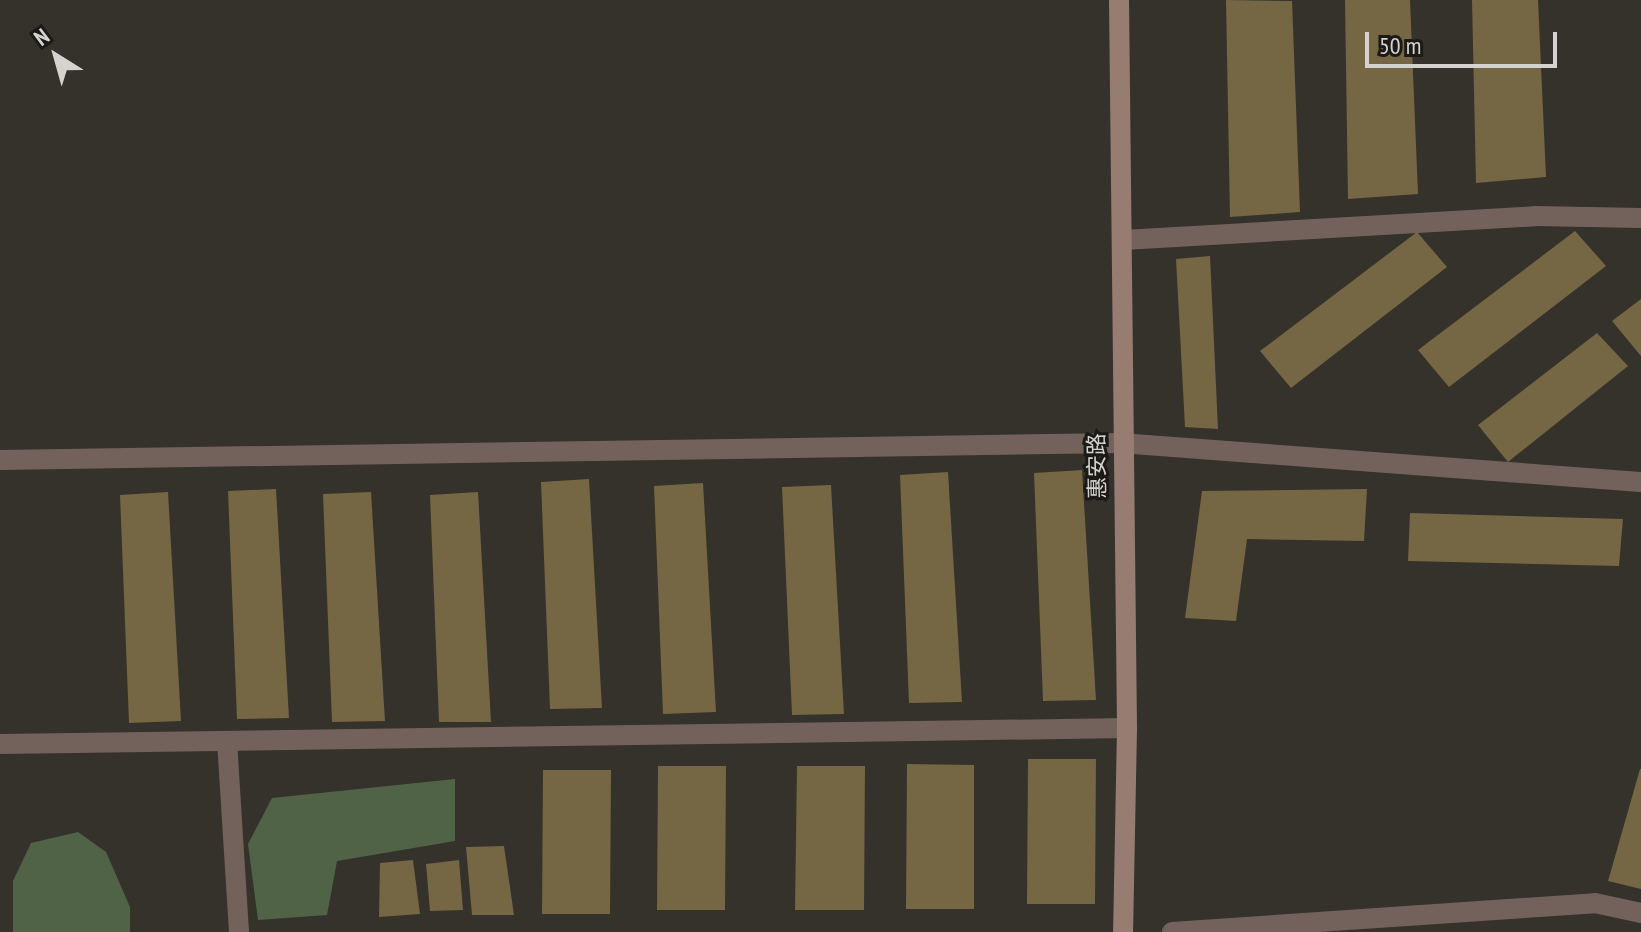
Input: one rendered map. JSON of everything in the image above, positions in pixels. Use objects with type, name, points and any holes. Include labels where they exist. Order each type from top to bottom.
[{"type":"street","name":"惠安路","points":[[1119,0],[1123,240],[1120,443],[1127,728],[1123,932]]},
{"type":"street","points":[[1123,240],[1535,216],[1641,218]]},
{"type":"street","points":[[0,460],[1120,443],[1641,482]]},
{"type":"street","points":[[0,744],[1127,728]]},
{"type":"street","points":[[227,741],[239,932]]},
{"type":"street","points":[[1172,932],[1595,903],[1641,913]]},
{"type":"green space","points":[[455,779],[455,841],[337,861],[327,915],[258,920],[248,844],[272,798]]},
{"type":"green space","points":[[78,832],[106,852],[130,907],[130,932],[13,932],[13,881],[31,843]]},
{"type":"building","points":[[1226,0],[1292,1],[1300,212],[1230,217]]},
{"type":"building","points":[[1345,0],[1410,0],[1418,194],[1348,199]]},
{"type":"building","points":[[1472,0],[1538,0],[1546,177],[1476,183]]},
{"type":"building","points":[[1575,231],[1606,266],[1449,387],[1418,350]]},
{"type":"building","points":[[1417,232],[1447,267],[1291,388],[1260,351]]},
{"type":"building","points":[[1210,256],[1218,429],[1185,427],[1176,259]]},
{"type":"building","points":[[1641,299],[1641,356],[1612,321]]},
{"type":"building","points":[[1597,333],[1628,366],[1508,462],[1478,425]]},
{"type":"building","points":[[1082,470],[1096,700],[1043,701],[1034,473]]},
{"type":"building","points":[[948,472],[962,702],[909,703],[900,475]]},
{"type":"building","points":[[589,479],[602,708],[550,709],[541,482]]},
{"type":"building","points":[[703,483],[716,712],[663,714],[654,486]]},
{"type":"building","points":[[831,485],[844,714],[792,715],[782,487]]},
{"type":"building","points":[[276,489],[289,718],[237,719],[228,491]]},
{"type":"building","points":[[1367,489],[1364,541],[1247,539],[1236,621],[1185,618],[1202,491]]},
{"type":"building","points":[[168,492],[181,721],[129,723],[120,495]]},
{"type":"building","points":[[371,492],[385,721],[332,722],[323,494]]},
{"type":"building","points":[[478,492],[491,722],[439,722],[430,495]]},
{"type":"building","points":[[1410,513],[1623,519],[1619,566],[1408,561]]},
{"type":"building","points":[[1028,759],[1096,759],[1095,904],[1027,904]]},
{"type":"building","points":[[907,764],[974,765],[974,909],[906,909]]},
{"type":"building","points":[[658,766],[726,766],[725,910],[657,910]]},
{"type":"building","points":[[797,766],[865,766],[864,910],[795,910]]},
{"type":"building","points":[[1641,769],[1641,889],[1608,881]]},
{"type":"building","points":[[543,770],[611,770],[610,914],[542,914]]},
{"type":"building","points":[[504,846],[514,915],[472,915],[466,847]]},
{"type":"building","points":[[413,860],[420,914],[379,917],[380,863]]},
{"type":"building","points":[[459,860],[463,910],[430,911],[426,864]]}]
